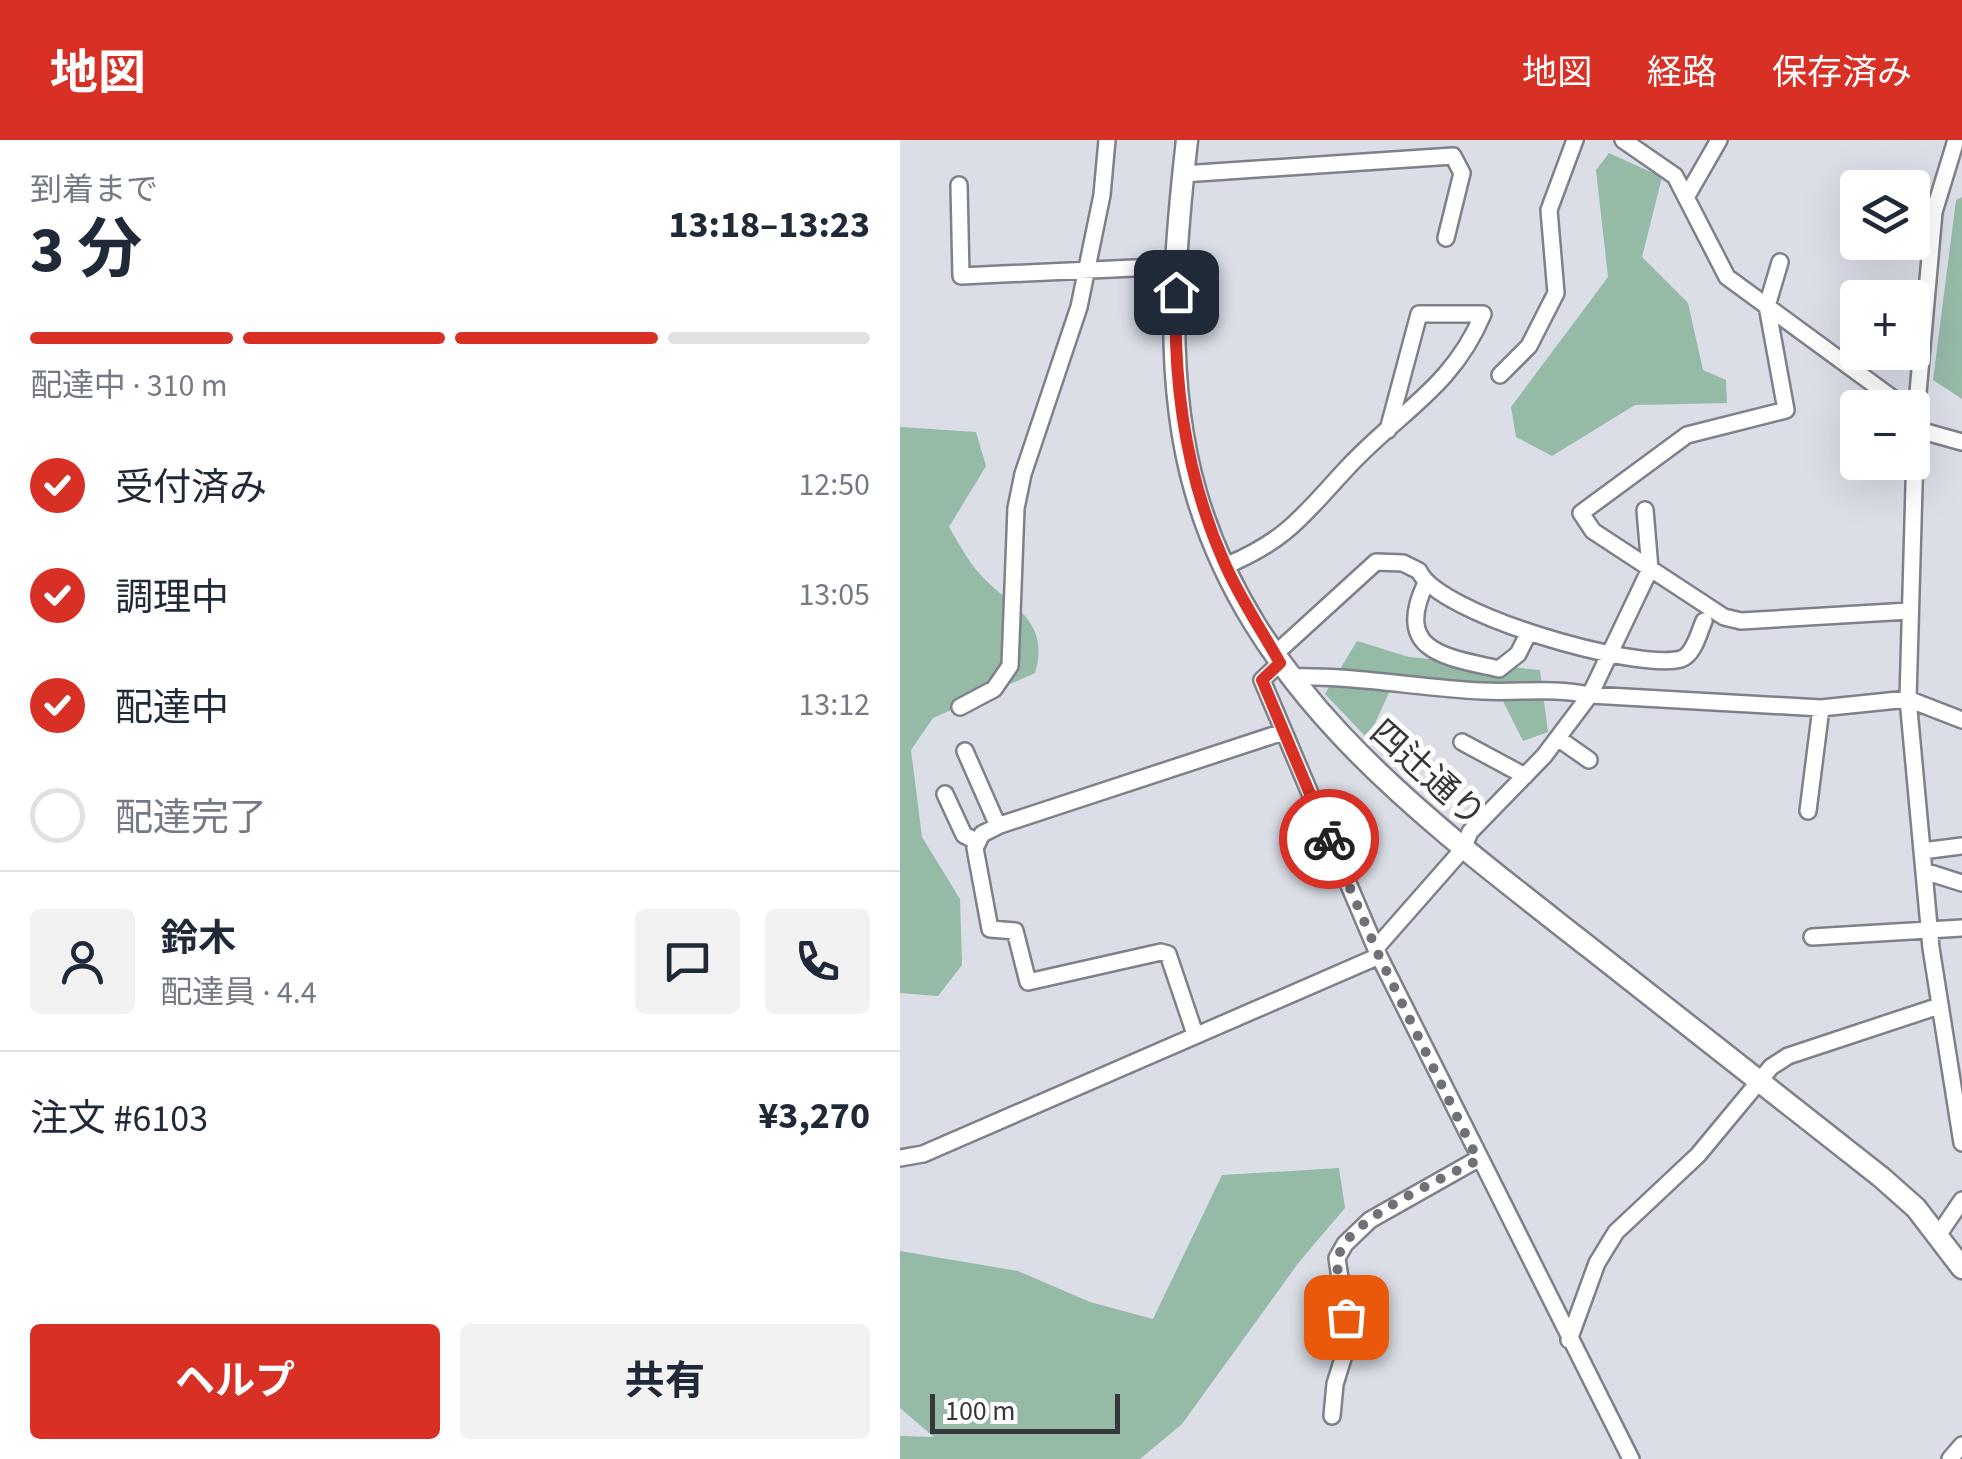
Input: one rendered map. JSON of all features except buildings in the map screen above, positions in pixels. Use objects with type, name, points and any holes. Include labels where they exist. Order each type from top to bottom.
[{"type":"street","points":[[960,707],[994,688],[1010,666],[1016,508],[1087,274],[1107,140]]},
{"type":"street","name":"四辻通り","points":[[1187,140],[1177,266],[1180,410],[1196,494],[1225,566],[1281,664],[1336,735],[1463,848],[1881,1177],[1939,1234],[1962,1268]]},
{"type":"street","points":[[1500,375],[1528,346],[1556,292],[1548,210],[1575,140]]},
{"type":"street","points":[[1623,140],[1675,176],[1688,194],[1727,277],[1878,390]]},
{"type":"street","points":[[1650,156],[1659,140]]},
{"type":"street","points":[[1688,194],[1719,140]]},
{"type":"street","points":[[1916,390],[1934,212],[1956,140]]},
{"type":"street","points":[[1183,174],[1453,156],[1462,173],[1446,238]]},
{"type":"street","points":[[959,186],[962,276],[1087,274],[1177,266]]},
{"type":"street","points":[[1780,262],[1767,306],[1786,410],[1687,435],[1581,513],[1593,532],[1724,618],[1741,621],[1910,611]]},
{"type":"street","points":[[1225,566],[1279,540],[1388,430],[1445,380],[1483,314],[1419,314],[1388,430]]},
{"type":"street","points":[[1930,425],[1962,442]]},
{"type":"street","points":[[1912,480],[1908,699],[1939,1006],[1962,1143]]},
{"type":"street","points":[[900,1158],[923,1154],[1378,952],[1463,848],[1470,832],[1558,739],[1590,696],[1650,569],[1645,510]]},
{"type":"street","points":[[1631,1459],[1478,1160],[1378,952],[1262,680],[1376,562],[1403,563],[1419,571],[1425,585],[1528,634],[1612,653],[1679,660],[1690,652],[1704,621]]},
{"type":"street","points":[[1425,585],[1413,610],[1416,630],[1431,650],[1499,669],[1518,654],[1528,634]]},
{"type":"street","points":[[1281,664],[1345,676],[1483,691],[1554,688],[1590,696],[1821,708],[1908,699],[1962,720]]},
{"type":"street","points":[[1808,811],[1821,708]]},
{"type":"street","points":[[1195,1034],[1168,954],[1028,982],[1015,931],[990,928],[975,848],[998,826],[1283,732]]},
{"type":"street","points":[[1558,739],[1589,760]]},
{"type":"street","points":[[1462,742],[1525,776]]},
{"type":"street","points":[[965,751],[998,826]]},
{"type":"street","points":[[945,794],[964,835],[978,842]]},
{"type":"street","points":[[1922,851],[1962,846]]},
{"type":"street","points":[[1924,871],[1962,883]]},
{"type":"street","points":[[1812,936],[1962,928]]},
{"type":"street","points":[[1569,1340],[1597,1263],[1616,1232],[1698,1155],[1771,1067],[1788,1056],[1939,1006]]},
{"type":"street","points":[[1332,1416],[1335,1384],[1350,1340],[1338,1258],[1344,1244],[1370,1220],[1478,1160]]},
{"type":"street","points":[[1939,1234],[1962,1200]]},
{"type":"street","points":[[1950,1459],[1962,1445]]},
{"type":"green space","points":[[1609,153],[1662,177],[1642,257],[1688,303],[1703,370],[1726,380],[1727,403],[1635,405],[1552,456],[1516,437],[1511,407],[1608,277],[1596,170]]},
{"type":"green space","points":[[1962,197],[1962,399],[1933,380],[1956,200]]},
{"type":"green space","points":[[900,427],[976,432],[986,466],[949,527],[974,567],[1022,612],[1037,637],[1035,673],[933,718],[911,750],[922,837],[960,899],[962,965],[938,996],[900,993]]},
{"type":"green space","points":[[1357,641],[1409,657],[1540,670],[1548,732],[1523,741],[1502,699],[1465,684],[1396,677],[1368,739],[1325,694]]},
{"type":"green space","points":[[1339,1168],[1345,1208],[1299,1262],[1182,1424],[1140,1459],[900,1459],[900,1436],[934,1437],[900,1408],[900,1251],[1018,1271],[1090,1302],[1153,1319],[1222,1175]]},
{"type":"way so far","points":[[1329,839],[1379,956],[1478,1160],[1370,1220],[1344,1244],[1338,1258],[1346,1317]]},
{"type":"route","points":[[1176,292],[1180,410],[1196,494],[1225,566],[1280,663],[1262,680],[1329,839]]}]
